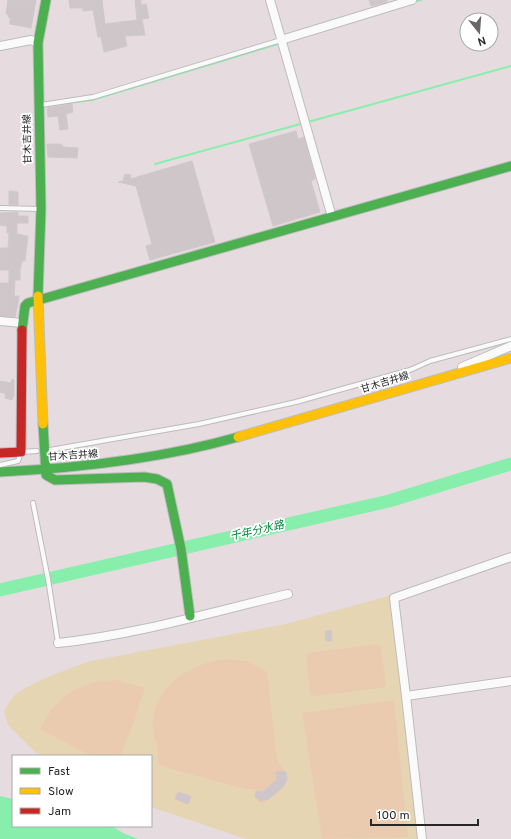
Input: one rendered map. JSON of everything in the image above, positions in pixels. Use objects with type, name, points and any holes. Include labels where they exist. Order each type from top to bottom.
[{"type":"street","name":"甘木吉井線","points":[[46,0],[38,43],[41,209],[38,300],[39,358],[45,470],[103,464],[211,445],[511,358]]},
{"type":"street","points":[[270,0],[332,217]]},
{"type":"street","points":[[281,40],[412,0]]},
{"type":"street","points":[[0,46],[30,40],[38,43]]},
{"type":"street","points":[[0,453],[21,452],[22,322],[25,306],[38,300],[511,166]]},
{"type":"street","points":[[0,322],[22,322]]},
{"type":"street","points":[[454,374],[455,370],[511,346]]},
{"type":"street","points":[[0,472],[45,470],[46,475],[55,480],[144,477],[157,479],[167,484],[181,549],[190,616]]},
{"type":"street","points":[[422,839],[394,598],[511,557]]},
{"type":"street","points":[[58,643],[103,637],[288,594]]},
{"type":"street","points":[[406,696],[511,681]]},
{"type":"lane","points":[[38,105],[92,97],[281,40]]},
{"type":"lane","points":[[0,208],[41,209]]},
{"type":"lane","points":[[50,450],[199,424],[288,404],[410,370],[430,361],[511,339]]},
{"type":"lane","points":[[0,465],[18,461],[21,452],[37,451]]},
{"type":"lane","points":[[33,502],[48,579],[58,643]]},
{"type":"shaded area","points":[[392,595],[420,839],[246,839],[152,807],[152,755],[38,755],[8,725],[4,711],[11,699],[27,687],[49,676],[73,667],[91,661],[286,624]]},
{"type":"shaded area","points":[[377,644],[381,647],[386,685],[383,688],[313,696],[310,694],[306,657],[308,653]]},
{"type":"shaded area","points":[[225,659],[247,661],[267,672],[277,760],[286,772],[285,785],[264,803],[258,802],[258,790],[245,789],[164,767],[158,763],[157,749],[153,734],[153,717],[157,703],[164,691],[173,681],[197,666]]},
{"type":"shaded area","points":[[116,680],[145,688],[134,722],[120,755],[89,755],[40,729],[54,707],[70,692],[80,687],[103,681]]},
{"type":"shaded area","points":[[394,700],[408,837],[322,839],[302,713]]},
{"type":"shaded area","points":[[0,796],[12,799],[12,827],[114,827],[123,833],[138,839],[0,839]]},
{"type":"building","points":[[8,0],[36,0],[31,28],[10,24],[10,17],[6,14]]},
{"type":"building","points":[[69,0],[102,0],[105,24],[137,20],[135,0],[141,0],[141,5],[146,4],[149,18],[142,19],[145,35],[125,36],[127,46],[104,52],[101,37],[98,37],[93,10],[83,11],[83,8],[70,8]]},
{"type":"building","points":[[369,0],[387,0],[387,2],[371,6]]},
{"type":"building","points":[[72,104],[73,112],[66,114],[68,129],[60,130],[58,116],[48,117],[47,108]]},
{"type":"building","points":[[296,131],[298,139],[304,137],[315,179],[311,181],[320,212],[273,226],[249,144]]},
{"type":"building","points":[[47,144],[61,144],[64,147],[78,148],[77,158],[48,157]]},
{"type":"building","points":[[192,161],[215,242],[150,260],[146,246],[152,244],[136,186],[118,182],[123,181],[125,174],[131,175],[130,179]]},
{"type":"building","points":[[9,191],[18,192],[18,205],[9,205]]},
{"type":"building","points":[[18,212],[18,216],[28,216],[28,223],[17,223],[17,234],[28,236],[25,261],[22,261],[20,270],[20,280],[15,280],[14,296],[19,296],[18,303],[15,317],[0,316],[0,283],[9,283],[9,270],[0,270],[0,248],[8,248],[9,233],[7,233],[7,226],[0,225],[0,213]]},
{"type":"building","points":[[12,379],[14,380],[14,395],[12,400],[5,398],[6,394],[0,392],[0,381],[11,383]]},
{"type":"building","points":[[331,630],[332,641],[326,641],[325,631]]},
{"type":"building","points":[[284,771],[284,773],[286,772],[287,779],[284,786],[269,799],[261,801],[255,797],[256,791],[263,792],[277,779],[276,772]]},
{"type":"building","points":[[178,792],[191,796],[188,804],[175,799]]},
{"type":"waterway","points":[[413,2],[421,0]]},
{"type":"waterway","points":[[45,106],[92,100],[278,44]]},
{"type":"waterway","points":[[308,122],[511,66]]},
{"type":"waterway","points":[[155,164],[304,123]]},
{"type":"waterway","name":"千年分水路","points":[[0,590],[389,501],[511,464]]},
{"type":"traffic: fast","points":[[38,296],[41,209],[38,43],[46,0]]},
{"type":"traffic: fast","points":[[22,330],[25,306],[28,303],[511,166]]},
{"type":"traffic: fast","points":[[43,424],[46,475],[55,480],[144,477],[157,479],[167,484],[181,549],[190,616]]},
{"type":"traffic: fast","points":[[0,472],[60,468],[150,457],[209,445],[238,437]]},
{"type":"traffic: slow","points":[[38,296],[43,424]]},
{"type":"traffic: slow","points":[[238,437],[511,358]]},
{"type":"traffic: jam","points":[[0,453],[21,452],[22,330]]}]
